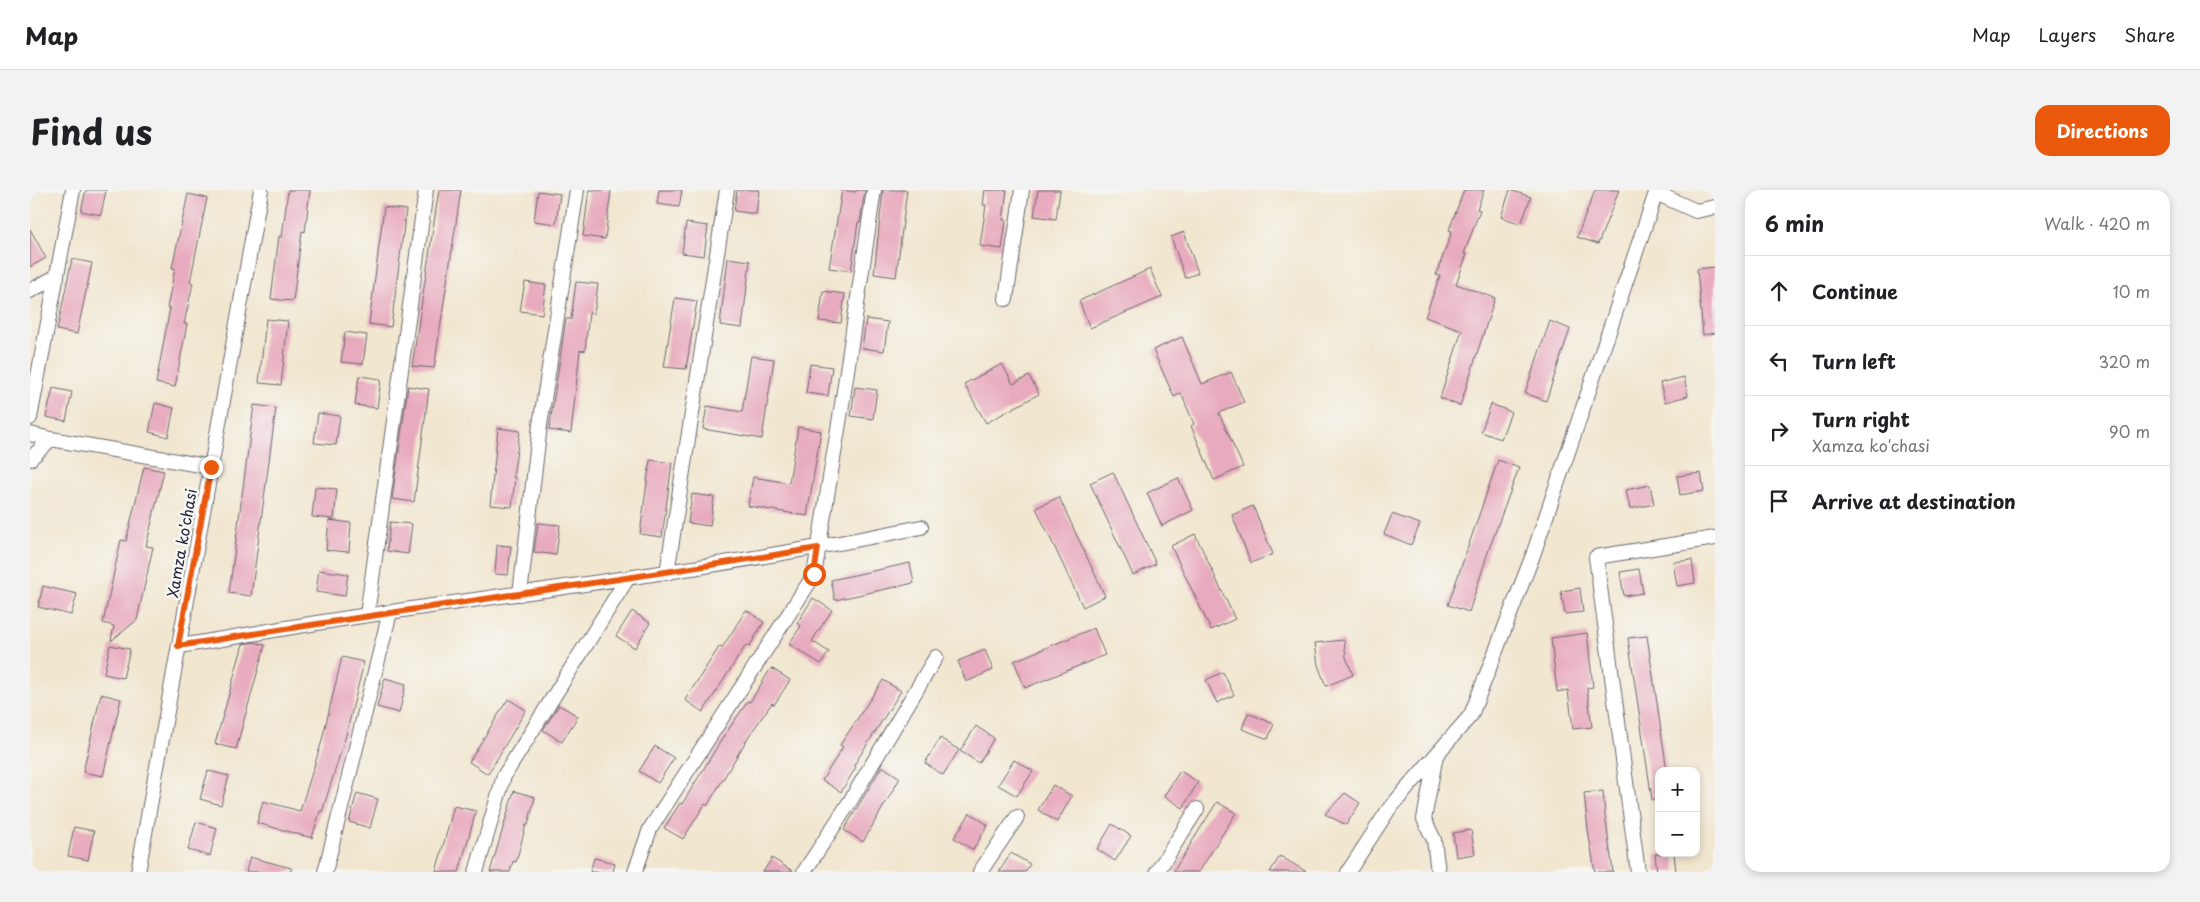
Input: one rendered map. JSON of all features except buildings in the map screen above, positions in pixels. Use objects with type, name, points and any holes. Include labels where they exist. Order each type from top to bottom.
[{"type":"street","points":[[30,418],[74,190]]},
{"type":"street","name":"Xamza ko'chasi","points":[[142,871],[178,646],[261,190]]},
{"type":"street","points":[[367,615],[426,190]]},
{"type":"street","points":[[520,594],[540,424],[577,190]]},
{"type":"street","points":[[667,573],[727,190]]},
{"type":"street","points":[[635,872],[650,829],[814,574],[841,411],[874,190]]},
{"type":"street","points":[[1006,299],[1022,190]]},
{"type":"street","points":[[1348,872],[1389,809],[1472,715],[1533,554],[1656,192],[1696,211],[1715,207]]},
{"type":"street","points":[[30,291],[57,276]]},
{"type":"street","points":[[30,434],[211,467]]},
{"type":"street","points":[[30,459],[51,439]]},
{"type":"street","points":[[178,646],[367,615],[667,573],[818,548],[921,527]]},
{"type":"street","points":[[1638,872],[1596,556],[1715,538]]},
{"type":"street","points":[[476,872],[504,776],[627,579]]},
{"type":"street","points":[[324,872],[390,612]]},
{"type":"street","points":[[804,872],[849,802],[936,657]]},
{"type":"street","points":[[1436,754],[1424,819],[1434,840],[1438,872]]},
{"type":"street","points":[[1158,872],[1197,809]]},
{"type":"street","points":[[980,872],[1017,817]]},
{"type":"route","points":[[211,467],[178,646],[367,615],[627,579],[818,548],[814,574]]}]
